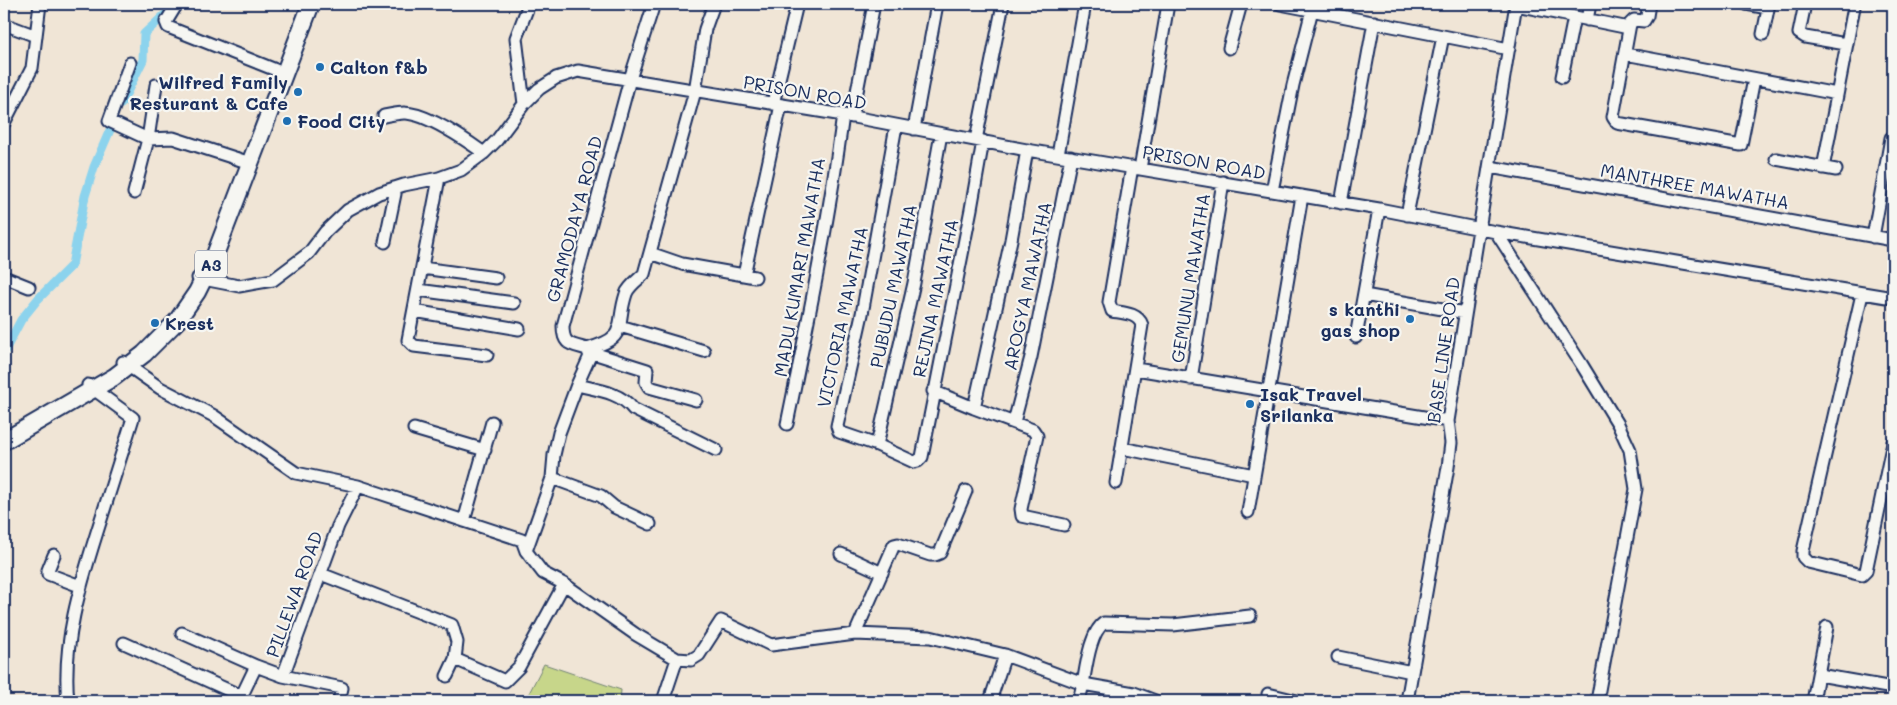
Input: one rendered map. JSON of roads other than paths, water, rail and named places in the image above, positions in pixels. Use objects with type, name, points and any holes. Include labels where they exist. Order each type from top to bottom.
[{"type":"highway","name":"A3","points":[[200,279],[244,161],[281,72],[305,4]]},
{"type":"highway","name":"A3","points":[[4,442],[125,364],[159,329],[200,279],[213,260],[286,74],[311,4]]},
{"type":"highway","name":"A3","points":[[4,433],[90,387]]},
{"type":"street","points":[[5,118],[32,68],[40,4]]},
{"type":"street","points":[[177,4],[166,22],[168,27],[281,72]]},
{"type":"street","points":[[524,104],[516,38],[529,4]]},
{"type":"street","points":[[630,79],[654,4]]},
{"type":"street","points":[[526,550],[552,478],[554,455],[559,433],[590,356],[588,350],[611,340],[620,326],[626,292],[644,274],[695,91],[705,29],[714,4]]},
{"type":"street","points":[[650,253],[682,264],[750,276],[777,104],[796,4]]},
{"type":"street","name":"MADU KUMARI MAWATHA","points":[[787,424],[822,254],[847,116],[874,4]]},
{"type":"street","points":[[914,129],[937,4]]},
{"type":"street","name":"REJINA MAWATHA","points":[[918,461],[922,457],[969,219],[979,141],[1003,4]]},
{"type":"street","points":[[1058,155],[1085,4]]},
{"type":"street","points":[[1116,483],[1142,325],[1140,320],[1134,315],[1112,311],[1109,302],[1168,4]]},
{"type":"street","points":[[1229,48],[1240,4]]},
{"type":"street","points":[[1280,4],[1509,49]]},
{"type":"street","points":[[1516,4],[1630,28]]},
{"type":"street","name":"BASE LINE ROAD","points":[[1406,701],[1448,467],[1450,443],[1448,421],[1516,4]]},
{"type":"street","points":[[1587,20],[1590,4]]},
{"type":"street","points":[[1649,4],[1644,21],[1634,20],[1630,24],[1613,117],[1615,122],[1742,145],[1754,79]]},
{"type":"street","points":[[1746,4],[1769,6],[1763,34]]},
{"type":"street","points":[[1805,4],[1799,33],[1805,37],[1846,44]]},
{"type":"street","points":[[1824,168],[1854,7]]},
{"type":"street","points":[[1272,191],[1293,85],[1312,10]]},
{"type":"street","points":[[1562,77],[1574,17]]},
{"type":"street","points":[[1341,203],[1374,22]]},
{"type":"street","points":[[4,24],[36,36]]},
{"type":"street","points":[[1407,215],[1443,36]]},
{"type":"street","points":[[1625,54],[1837,94]]},
{"type":"street","points":[[130,63],[109,121],[148,139],[172,138],[244,161]]},
{"type":"street","name":"PRISON ROAD","points":[[200,279],[239,286],[273,280],[309,253],[325,232],[348,210],[379,193],[439,178],[461,170],[484,153],[497,140],[524,104],[539,89],[556,78],[578,71],[847,116],[1027,150],[1379,209],[1496,232],[1893,298]]},
{"type":"street","name":"GRAMODAYA ROAD","points":[[630,79],[563,326],[563,337],[568,344],[647,370],[646,382],[649,387],[696,400]]},
{"type":"street","points":[[134,193],[148,139],[156,85]]},
{"type":"street","points":[[384,116],[405,113],[420,117],[464,139],[484,153]]},
{"type":"street","name":"VICTORIA MAWATHA","points":[[896,126],[862,314],[837,426],[839,432],[877,444],[914,462],[918,461]]},
{"type":"street","name":"PUBUDU MAWATHA","points":[[877,444],[914,283],[941,134]]},
{"type":"street","points":[[1873,236],[1891,138],[1893,139]]},
{"type":"street","points":[[974,408],[1012,240],[1027,150]]},
{"type":"street","name":"AROGYA MAWATHA","points":[[1014,422],[1031,357],[1071,157]]},
{"type":"street","points":[[1776,159],[1836,170]]},
{"type":"street","name":"MANTHREE MAWATHA","points":[[1490,167],[1893,240]]},
{"type":"street","points":[[439,178],[408,340],[414,346],[487,355]]},
{"type":"street","name":"GEMUNU MAWATHA","points":[[1191,379],[1223,182]]},
{"type":"street","points":[[385,242],[395,194],[394,188]]},
{"type":"street","points":[[1248,512],[1302,196]]},
{"type":"street","points":[[1356,336],[1379,209]]},
{"type":"street","points":[[1496,232],[1582,365],[1618,424],[1630,450],[1636,489],[1597,701]]},
{"type":"street","points":[[422,268],[496,278]]},
{"type":"street","points":[[4,277],[29,286]]},
{"type":"street","points":[[418,290],[514,303]]},
{"type":"street","points":[[1862,294],[1804,551],[1804,557],[1808,562],[1862,575],[1866,571],[1893,442]]},
{"type":"street","points":[[1364,295],[1465,313]]},
{"type":"street","points":[[414,311],[519,328]]},
{"type":"street","points":[[620,326],[704,351]]},
{"type":"street","points":[[125,364],[160,388],[214,416],[296,473],[358,486],[522,540],[526,550],[543,573],[564,584],[636,634],[677,659],[691,660],[699,655],[721,622],[772,645],[855,634],[930,637],[1005,655],[1083,684],[1134,693],[1154,701]]},
{"type":"street","points":[[1136,369],[1448,421]]},
{"type":"street","points":[[577,385],[617,395],[627,401],[633,409],[716,450]]},
{"type":"street","points":[[68,701],[66,684],[72,623],[80,586],[133,418],[90,387]]},
{"type":"street","points":[[934,391],[1033,430],[1037,436],[1021,509],[1022,516],[1064,525]]},
{"type":"street","points":[[464,521],[492,422]]},
{"type":"street","points":[[414,429],[484,450]]},
{"type":"street","points":[[1122,448],[1254,475]]},
{"type":"street","points":[[552,478],[601,496],[614,506],[650,524]]},
{"type":"street","name":"PILLEWA ROAD","points":[[339,701],[342,688],[283,676],[338,526],[358,486]]},
{"type":"street","points":[[855,634],[894,545],[898,544],[935,556],[940,553],[966,491]]},
{"type":"street","points":[[841,554],[882,572]]},
{"type":"street","points":[[54,555],[48,574],[80,586]]},
{"type":"street","points":[[321,574],[452,625],[457,642],[455,659],[447,676]]},
{"type":"street","points":[[455,659],[505,681],[519,667],[564,584]]},
{"type":"street","points":[[1079,701],[1090,650],[1099,627],[1104,623],[1173,625],[1250,616]]},
{"type":"street","points":[[1814,701],[1827,627]]},
{"type":"street","points":[[182,632],[256,666],[283,676]]},
{"type":"street","points":[[124,642],[237,694],[242,694],[256,666]]},
{"type":"street","points":[[990,701],[1005,655]]},
{"type":"street","points":[[1338,657],[1412,672]]},
{"type":"street","points":[[663,701],[677,659]]},
{"type":"street","points":[[1818,675],[1893,688]]},
{"type":"street","points":[[1268,694],[1297,701]]},
{"type":"waterway","points":[[121,104],[143,60],[144,34],[172,8]]},
{"type":"waterway","points":[[4,352],[21,320],[38,299],[72,265],[85,196],[94,167],[110,130]]},
{"type":"place","name":"Calton f&b","points":[[320,67]]},
{"type":"place","name":"Wilfred Family Resturant & Cafe","points":[[298,92]]},
{"type":"place","name":"Food City","points":[[287,121]]},
{"type":"place","name":"s kanthi gas shop","points":[[1410,319]]},
{"type":"place","name":"Krest","points":[[155,323]]},
{"type":"place","name":"Isak Travel Srilanka","points":[[1250,404]]}]
